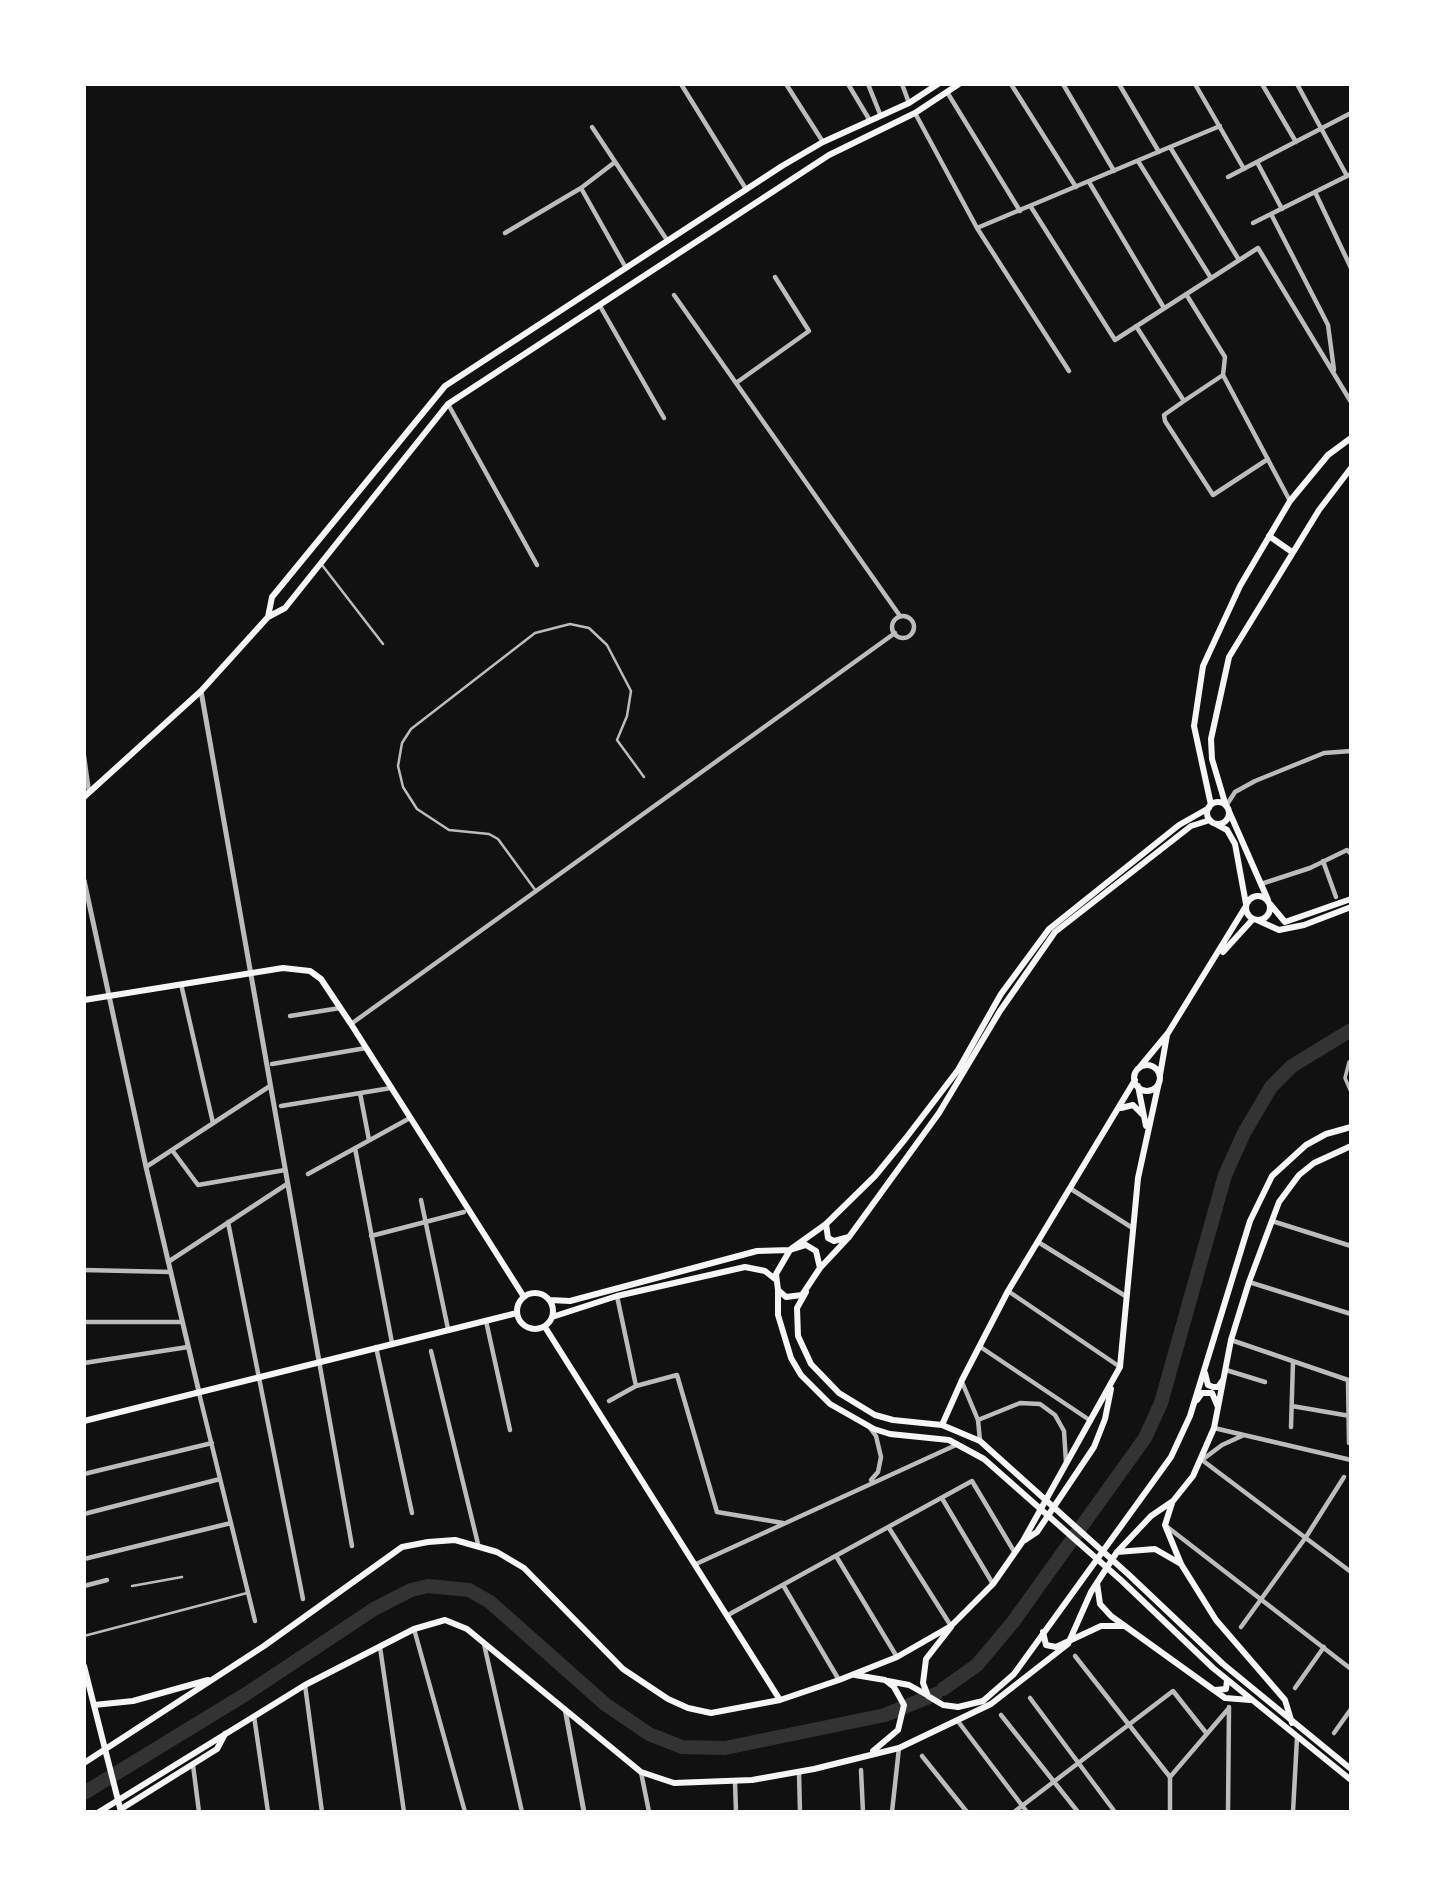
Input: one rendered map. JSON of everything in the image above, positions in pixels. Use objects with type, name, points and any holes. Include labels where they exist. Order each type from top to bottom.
[{"type":"main road","points":[[268,617],[272,597],[445,386],[782,166],[822,142],[909,103],[938,84]]},
{"type":"main road","points":[[87,794],[201,691],[268,617],[285,608],[448,404],[829,155],[915,113],[959,84]]},
{"type":"main road","points":[[909,103],[915,113]]},
{"type":"main road","points":[[880,114],[886,126]]},
{"type":"main road","points":[[782,166],[790,180]]},
{"type":"main road","points":[[518,338],[527,353]]},
{"type":"main road","points":[[1351,438],[1328,455],[1290,500],[1240,586],[1203,666],[1194,726],[1213,822],[1227,830],[1235,844],[1247,914],[1279,930],[1351,907]]},
{"type":"main road","points":[[1351,468],[1292,552],[1229,657],[1211,739],[1212,759],[1227,808],[1269,902],[1285,922],[1351,899]]},
{"type":"main road","points":[[1269,536],[1292,552]]},
{"type":"main road","points":[[775,1279],[790,1250],[827,1224],[875,1176],[958,1070],[1001,994],[1049,929],[1179,825],[1210,806],[1220,803],[1227,808]]},
{"type":"main road","points":[[1227,808],[1226,820],[1191,826],[1055,932],[1000,1011],[939,1113],[849,1237],[820,1268],[797,1308],[798,1336],[811,1364],[852,1403],[875,1415],[893,1420],[942,1425],[980,1441],[1223,1664],[1351,1769]]},
{"type":"main road","points":[[942,1425],[1008,1292],[1136,1083],[1139,1068],[1168,1033],[1246,905],[1257,895],[1269,902]]},
{"type":"main road","points":[[1214,961],[1255,920],[1268,916],[1269,902]]},
{"type":"main road","points":[[84,1000],[283,968],[310,971],[321,979],[341,1008],[524,1297]]},
{"type":"main road","points":[[929,1696],[922,1670],[930,1652],[951,1626],[993,1584],[1016,1553],[1120,1367],[1131,1227],[1147,1131],[1168,1033]]},
{"type":"main road","points":[[1139,1068],[1152,1065],[1160,1079]]},
{"type":"main road","points":[[1136,1083],[1150,1090],[1160,1079]]},
{"type":"main road","points":[[1136,1083],[1147,1131]]},
{"type":"main road","points":[[1119,1109],[1133,1105],[1145,1117]]},
{"type":"main road","points":[[853,1675],[909,1685],[943,1705],[958,1707],[983,1701],[1014,1674],[1171,1457],[1194,1405],[1250,1221],[1272,1176],[1306,1145],[1325,1134],[1351,1127]]},
{"type":"main road","points":[[1292,1723],[1285,1700],[1216,1620],[1181,1564],[1165,1525],[1173,1501],[1202,1460],[1214,1428],[1231,1340],[1249,1282],[1284,1195],[1299,1175],[1332,1152],[1351,1146]]},
{"type":"main road","points":[[827,1224],[828,1238],[834,1241],[849,1237]]},
{"type":"main road","points":[[517,1313],[524,1297],[534,1293],[550,1300],[570,1301],[757,1251],[790,1250],[800,1245],[811,1247],[819,1256],[820,1268]]},
{"type":"main road","points":[[517,1313],[528,1328],[545,1326],[552,1317],[617,1296],[745,1267],[765,1271],[775,1279],[780,1324],[791,1358],[801,1375],[831,1404],[870,1427],[890,1434],[959,1444],[985,1459],[1122,1581],[1227,1680],[1351,1780]]},
{"type":"main road","points":[[778,1290],[792,1298],[806,1292]]},
{"type":"main road","points":[[550,1300],[552,1317]]},
{"type":"main road","points":[[84,1421],[517,1313]]},
{"type":"main road","points":[[545,1326],[780,1700]]},
{"type":"main road","points":[[1205,1368],[1205,1377],[1213,1387],[1218,1387],[1226,1373]]},
{"type":"main road","points":[[1023,1541],[1037,1532],[1094,1447],[1105,1419],[1113,1380]]},
{"type":"main road","points":[[1194,1405],[1207,1392],[1217,1399],[1219,1409]]},
{"type":"main road","points":[[1068,1644],[1097,1581],[1117,1552],[1151,1516],[1173,1501]]},
{"type":"main road","points":[[84,1763],[213,1679],[402,1547],[455,1540],[478,1544],[524,1568],[597,1646],[623,1669],[688,1709],[711,1713],[780,1700],[853,1675],[897,1657],[951,1626]]},
{"type":"main road","points":[[1117,1552],[1155,1549],[1181,1564]]},
{"type":"main road","points":[[1097,1581],[1098,1598],[1103,1609],[1225,1698],[1251,1700]]},
{"type":"main road","points":[[99,1812],[305,1685],[414,1629],[445,1620],[457,1623],[484,1644],[640,1772],[674,1783],[735,1782],[799,1772],[899,1748],[991,1704],[1068,1644],[1101,1626],[1126,1626]]},
{"type":"main road","points":[[1044,1630],[1046,1645],[1055,1647],[1068,1644]]},
{"type":"main road","points":[[84,1667],[121,1811],[217,1749],[227,1731]]},
{"type":"main road","points":[[93,1705],[133,1701],[213,1679]]},
{"type":"main road","points":[[869,1754],[894,1736],[903,1716],[904,1705],[894,1687],[885,1680]]},
{"type":"main road","points":[[1215,1690],[1228,1688],[1227,1680]]},
{"type":"street","points":[[681,84],[746,189]]},
{"type":"street","points":[[786,84],[822,142]]},
{"type":"street","points":[[848,84],[869,120]]},
{"type":"street","points":[[868,84],[880,114]]},
{"type":"street","points":[[902,84],[909,103]]},
{"type":"street","points":[[1011,84],[1076,187]]},
{"type":"street","points":[[1063,84],[1114,171]]},
{"type":"street","points":[[1119,84],[1159,152]]},
{"type":"street","points":[[1195,84],[1244,169]]},
{"type":"street","points":[[1262,84],[1296,142]]},
{"type":"street","points":[[1253,223],[1349,175],[1297,84]]},
{"type":"street","points":[[947,92],[1020,211]]},
{"type":"street","points":[[915,113],[978,228],[1069,371]]},
{"type":"street","points":[[1228,177],[1351,113]]},
{"type":"street","points":[[978,228],[1220,126]]},
{"type":"street","points":[[592,127],[667,240]]},
{"type":"street","points":[[1170,147],[1239,260]]},
{"type":"street","points":[[1138,161],[1211,278]]},
{"type":"street","points":[[505,233],[581,188],[615,162]]},
{"type":"street","points":[[1257,162],[1282,209]]},
{"type":"street","points":[[1088,181],[1164,308]]},
{"type":"street","points":[[581,188],[626,268]]},
{"type":"street","points":[[1315,192],[1351,268]]},
{"type":"street","points":[[1031,206],[1115,340],[1258,248],[1351,402]]},
{"type":"street","points":[[1271,214],[1328,324],[1334,374]]},
{"type":"street","points":[[736,383],[808,331],[775,276]]},
{"type":"street","points":[[1186,294],[1225,357],[1223,375],[1290,500]]},
{"type":"street","points":[[674,295],[900,616],[910,619],[913,632],[904,638],[895,633],[893,623],[900,616]]},
{"type":"street","points":[[600,306],[664,418]]},
{"type":"street","points":[[1136,326],[1184,401]]},
{"type":"street","points":[[1223,375],[1164,415],[1165,421],[1213,495],[1268,459]]},
{"type":"street","points":[[448,404],[537,565]]},
{"type":"street","points":[[351,1024],[895,633]]},
{"type":"street","points":[[201,691],[352,1546]]},
{"type":"street","points":[[1227,808],[1236,792],[1255,781],[1324,753],[1351,751]]},
{"type":"street","points":[[84,756],[87,794]]},
{"type":"street","points":[[1261,884],[1323,862],[1347,850],[1351,854]]},
{"type":"street","points":[[1323,862],[1336,897]]},
{"type":"street","points":[[84,880],[146,1167],[255,1621]]},
{"type":"street","points":[[181,985],[213,1123]]},
{"type":"street","points":[[290,1016],[341,1008]]},
{"type":"street","points":[[272,1064],[367,1048]]},
{"type":"street","points":[[1349,1062],[1345,1078],[1351,1092]]},
{"type":"street","points":[[146,1167],[270,1086]]},
{"type":"street","points":[[281,1106],[392,1088]]},
{"type":"street","points":[[360,1093],[369,1140]]},
{"type":"street","points":[[308,1174],[411,1117]]},
{"type":"street","points":[[355,1148],[392,1343]]},
{"type":"street","points":[[172,1150],[198,1185],[285,1170]]},
{"type":"street","points":[[168,1262],[287,1184]]},
{"type":"street","points":[[1071,1189],[1131,1227]]},
{"type":"street","points":[[421,1199],[449,1329]]},
{"type":"street","points":[[372,1236],[464,1212]]},
{"type":"street","points":[[1272,1220],[1351,1246]]},
{"type":"street","points":[[228,1222],[303,1599]]},
{"type":"street","points":[[1037,1241],[1127,1297]]},
{"type":"street","points":[[84,1270],[171,1272]]},
{"type":"street","points":[[1249,1282],[1351,1314]]},
{"type":"street","points":[[1008,1292],[1120,1367]]},
{"type":"street","points":[[617,1296],[636,1386]]},
{"type":"street","points":[[486,1321],[510,1430]]},
{"type":"street","points":[[84,1322],[183,1322]]},
{"type":"street","points":[[1231,1340],[1350,1381],[1349,1443]]},
{"type":"street","points":[[979,1346],[1091,1421]]},
{"type":"street","points":[[84,1363],[188,1347]]},
{"type":"street","points":[[376,1347],[412,1513]]},
{"type":"street","points":[[431,1351],[478,1544]]},
{"type":"street","points":[[1291,1427],[1293,1361]]},
{"type":"street","points":[[1226,1373],[1265,1382]]},
{"type":"street","points":[[609,1401],[636,1386],[677,1375],[717,1512],[783,1523]]},
{"type":"street","points":[[962,1380],[978,1420],[980,1441]]},
{"type":"street","points":[[978,1420],[1020,1403],[1040,1404],[1055,1415],[1064,1432],[1066,1462]]},
{"type":"street","points":[[1292,1406],[1350,1416]]},
{"type":"street","points":[[868,1483],[878,1472],[881,1457],[876,1436],[870,1427]]},
{"type":"street","points":[[1214,1428],[1351,1460]]},
{"type":"street","points":[[1244,1435],[1222,1445],[1202,1460],[1351,1572]]},
{"type":"street","points":[[84,1474],[212,1443]]},
{"type":"street","points":[[696,1563],[959,1444]]},
{"type":"street","points":[[1241,1627],[1306,1537],[1344,1477]]},
{"type":"street","points":[[84,1514],[220,1479]]},
{"type":"street","points":[[728,1615],[943,1500],[972,1481],[1016,1553]]},
{"type":"street","points":[[943,1500],[993,1584]]},
{"type":"street","points":[[84,1559],[231,1523]]},
{"type":"street","points":[[1165,1525],[1351,1669]]},
{"type":"street","points":[[889,1528],[951,1626]]},
{"type":"street","points":[[836,1556],[897,1657]]},
{"type":"street","points":[[84,1586],[107,1580]]},
{"type":"street","points":[[783,1585],[839,1680]]},
{"type":"street","points":[[414,1629],[465,1812]]},
{"type":"street","points":[[484,1644],[522,1812]]},
{"type":"street","points":[[380,1647],[404,1812]]},
{"type":"street","points":[[1295,1688],[1324,1647]]},
{"type":"street","points":[[1075,1656],[1170,1777],[1170,1812]]},
{"type":"street","points":[[305,1685],[323,1812]]},
{"type":"street","points":[[1014,1812],[1173,1691],[1206,1734]]},
{"type":"street","points":[[1030,1698],[1115,1812]]},
{"type":"street","points":[[1170,1777],[1229,1707],[1228,1812]]},
{"type":"street","points":[[565,1709],[584,1812]]},
{"type":"street","points":[[1334,1733],[1351,1709]]},
{"type":"street","points":[[254,1715],[268,1812]]},
{"type":"street","points":[[1001,1715],[1078,1812]]},
{"type":"street","points":[[957,1720],[1027,1812]]},
{"type":"street","points":[[1293,1812],[1297,1738]]},
{"type":"street","points":[[892,1812],[899,1748]]},
{"type":"street","points":[[922,1756],[967,1812]]},
{"type":"street","points":[[193,1765],[199,1812]]},
{"type":"street","points":[[861,1770],[863,1812]]},
{"type":"street","points":[[640,1772],[649,1812]]},
{"type":"street","points":[[799,1772],[800,1812]]},
{"type":"street","points":[[735,1782],[736,1812]]},
{"type":"lane","points":[[320,563],[383,645]]},
{"type":"lane","points":[[536,891],[498,839],[489,834],[449,830],[417,809],[403,787],[398,766],[402,743],[411,729],[535,633],[570,624],[589,628],[607,645],[631,691],[627,716],[617,740],[643,777]]},
{"type":"lane","points":[[132,1586],[182,1577]]},
{"type":"lane","points":[[84,1636],[248,1592]]},
{"type":"waterway","points":[[943,1689],[977,1665],[1013,1622],[1145,1438],[1161,1403],[1225,1175],[1244,1133],[1271,1087],[1292,1066],[1351,1030]]},
{"type":"waterway","points":[[84,1793],[246,1694],[374,1609],[411,1590],[428,1586],[469,1590],[490,1602],[605,1704],[649,1734],[682,1747],[725,1748],[885,1715],[936,1694]]}]
